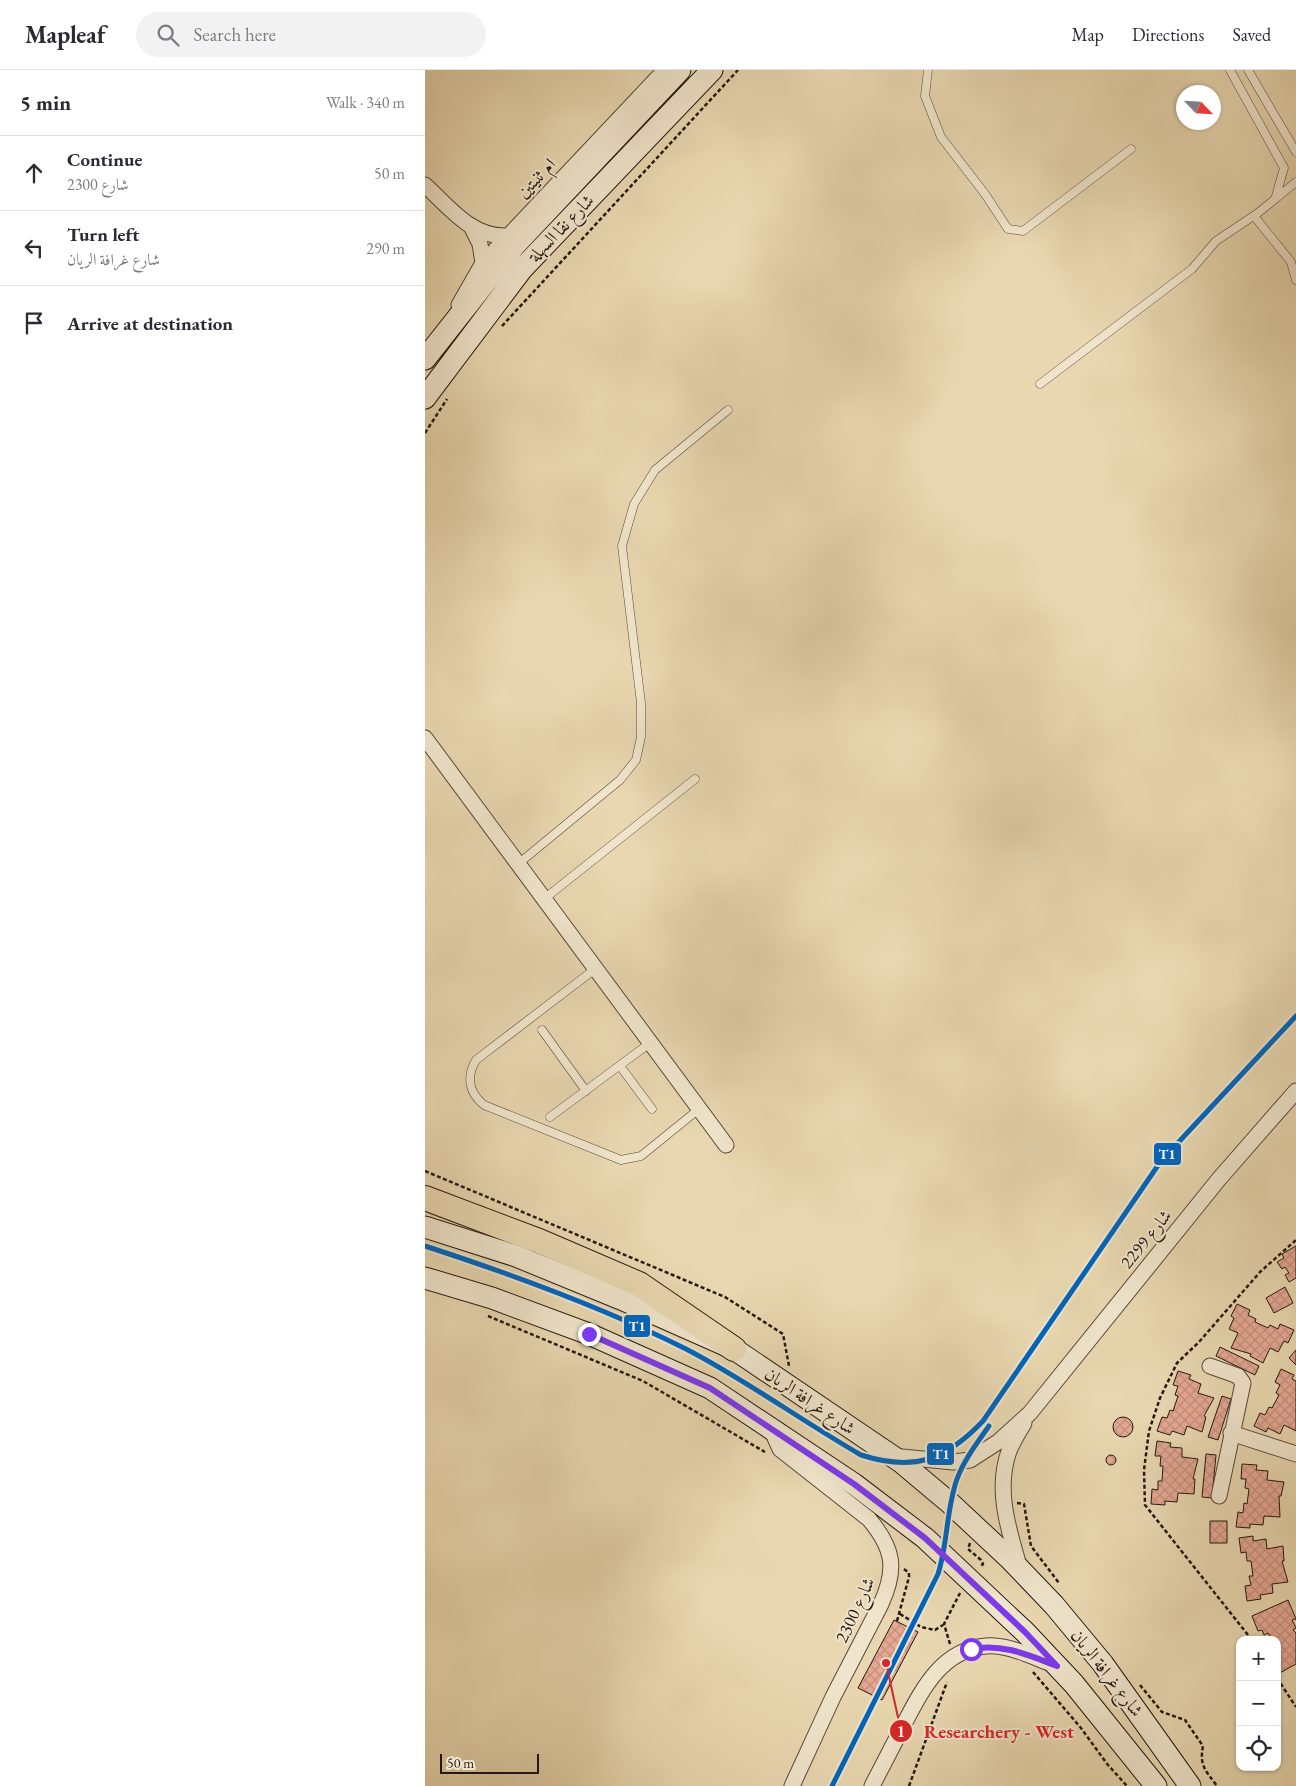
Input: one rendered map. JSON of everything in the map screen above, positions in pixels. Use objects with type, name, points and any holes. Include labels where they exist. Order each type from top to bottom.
[{"type":"main road","name":"شارع نقا السهلة","points":[[425,359],[515,245],[680,70]]},
{"type":"main road","name":"شارع نقا السهلة","points":[[425,398],[522,269],[712,70]]},
{"type":"main road","points":[[425,1198],[539,1241],[639,1284],[734,1349]]},
{"type":"main road","name":"شارع غرافة الريان","points":[[425,1227],[516,1256],[621,1298],[734,1349],[891,1456],[951,1504],[1021,1570],[1054,1605],[1103,1664],[1190,1786]]},
{"type":"main road","name":"شارع غرافة الريان","points":[[425,1278],[492,1298],[589,1334],[710,1388],[854,1484],[925,1538],[1025,1632],[1125,1745],[1156,1786]]},
{"type":"street","name":"ام ثنيتين","points":[[452,324],[463,296],[483,263],[665,70]]},
{"type":"street","points":[[425,185],[472,228],[490,236],[507,236]]},
{"type":"street","points":[[472,228],[480,244],[483,263]]},
{"type":"street","points":[[425,738],[726,1145]]},
{"type":"street","name":"شارع 2299","points":[[891,1456],[953,1462],[970,1460],[998,1442],[1030,1413],[1219,1179],[1290,1106],[1296,1091]]},
{"type":"street","points":[[1210,1366],[1238,1376],[1243,1383],[1219,1496]]},
{"type":"street","name":"شارع 2299","points":[[1021,1570],[1006,1519],[1002,1480],[1009,1450],[1030,1413]]},
{"type":"street","name":"شارع 2300","points":[[771,1429],[779,1449],[869,1519],[878,1530],[890,1552],[892,1568],[887,1590],[881,1604],[833,1697],[792,1786]]},
{"type":"street","points":[[1231,1433],[1296,1454]]},
{"type":"street","points":[[872,1786],[924,1686],[936,1670],[954,1655],[987,1646],[1003,1647],[1057,1666]]},
{"type":"lane","points":[[928,70],[925,96],[941,137],[985,194],[1008,229],[1023,231],[1131,149]]},
{"type":"lane","points":[[1230,70],[1284,168],[1276,196]]},
{"type":"lane","points":[[1248,70],[1296,152]]},
{"type":"lane","points":[[1040,384],[1192,269],[1216,241],[1254,216],[1276,196],[1296,182]]},
{"type":"lane","points":[[1254,216],[1291,262],[1296,280]]},
{"type":"lane","points":[[518,864],[620,780],[636,760],[641,737],[640,695],[622,546],[633,504],[655,470],[728,410]]},
{"type":"lane","points":[[544,899],[695,779]]},
{"type":"lane","points":[[595,968],[476,1060],[469,1076],[470,1084],[477,1100],[484,1105],[621,1160],[641,1156],[699,1109]]},
{"type":"lane","points":[[542,1030],[586,1091]]},
{"type":"lane","points":[[550,1118],[651,1043]]},
{"type":"lane","points":[[620,1066],[652,1109]]},
{"type":"path","points":[[499,330],[579,240],[738,70]]},
{"type":"path","points":[[425,433],[450,394]]},
{"type":"path","points":[[1249,1636],[1145,1505],[1144,1470],[1149,1431],[1160,1398],[1177,1363],[1199,1342],[1260,1272],[1296,1240]]},
{"type":"path","points":[[484,1314],[643,1382],[769,1454]]},
{"type":"path","points":[[900,1614],[935,1630],[944,1624]]},
{"type":"path","points":[[1029,1667],[1127,1786]]},
{"type":"path","points":[[909,1786],[949,1677]]},
{"type":"path","points":[[1279,1681],[1296,1706]]},
{"type":"building","points":[[1296,1246],[1296,1278],[1289,1282],[1285,1275],[1289,1273],[1285,1267],[1282,1269],[1277,1262],[1284,1258],[1282,1254]]},
{"type":"building","points":[[1285,1287],[1293,1303],[1274,1313],[1266,1298]]},
{"type":"building","points":[[1237,1304],[1250,1310],[1248,1315],[1256,1319],[1255,1322],[1268,1328],[1270,1325],[1278,1329],[1280,1324],[1294,1330],[1288,1343],[1284,1341],[1278,1352],[1270,1348],[1263,1363],[1250,1356],[1251,1354],[1231,1348],[1238,1333],[1229,1329],[1234,1318],[1231,1316]]},
{"type":"building","points":[[1220,1347],[1259,1366],[1255,1375],[1216,1356]]},
{"type":"building","points":[[1296,1350],[1296,1365],[1289,1358]]},
{"type":"building","points":[[1281,1369],[1294,1375],[1292,1379],[1296,1381],[1296,1431],[1284,1425],[1280,1434],[1268,1428],[1266,1432],[1254,1426],[1260,1413],[1265,1415],[1269,1407],[1272,1408],[1279,1395],[1276,1393],[1280,1385],[1275,1382]]},
{"type":"building","points":[[1178,1371],[1191,1375],[1189,1379],[1201,1384],[1198,1393],[1214,1398],[1204,1416],[1206,1417],[1202,1432],[1187,1426],[1184,1435],[1172,1431],[1170,1435],[1157,1431],[1162,1417],[1167,1418],[1170,1410],[1173,1411],[1178,1396],[1175,1395],[1178,1386],[1173,1385]]},
{"type":"building","points":[[1222,1396],[1231,1399],[1218,1440],[1208,1437]]},
{"type":"building","points":[[1123,1417],[1130,1420],[1133,1427],[1130,1434],[1123,1437],[1116,1434],[1113,1427],[1116,1420]]},
{"type":"building","points":[[1157,1441],[1171,1443],[1170,1447],[1182,1448],[1182,1457],[1198,1459],[1193,1479],[1195,1479],[1194,1494],[1178,1493],[1177,1502],[1165,1501],[1165,1505],[1151,1504],[1152,1489],[1158,1490],[1158,1481],[1162,1481],[1163,1466],[1160,1466],[1161,1456],[1155,1456]]},
{"type":"building","points":[[1206,1454],[1216,1455],[1212,1498],[1202,1497]]},
{"type":"building","points":[[1111,1455],[1116,1460],[1111,1465],[1106,1460]]},
{"type":"building","points":[[1242,1464],[1257,1465],[1256,1470],[1268,1471],[1267,1480],[1284,1482],[1281,1496],[1279,1496],[1280,1517],[1264,1516],[1263,1525],[1250,1524],[1250,1528],[1236,1527],[1238,1512],[1243,1513],[1244,1503],[1247,1504],[1249,1489],[1245,1488],[1246,1479],[1241,1479]]},
{"type":"building","points":[[1210,1521],[1227,1521],[1227,1543],[1210,1543]]},
{"type":"building","points":[[1253,1536],[1253,1541],[1266,1539],[1267,1549],[1283,1546],[1284,1561],[1282,1561],[1288,1582],[1272,1584],[1273,1593],[1260,1595],[1261,1599],[1247,1601],[1245,1586],[1251,1585],[1249,1576],[1253,1576],[1251,1561],[1247,1561],[1246,1552],[1241,1553],[1239,1538]]},
{"type":"building","points":[[1288,1600],[1296,1619],[1292,1620],[1296,1628],[1293,1630],[1296,1633],[1296,1664],[1281,1672],[1281,1636],[1270,1636],[1268,1633],[1264,1635],[1262,1630],[1258,1631],[1252,1616]]},
{"type":"building","points":[[894,1620],[918,1632],[882,1700],[858,1688]]},
{"type":"transit line","name":"T1","points":[[425,1246],[492,1268],[557,1293],[622,1319],[686,1349],[861,1455],[897,1462],[913,1462],[928,1459],[956,1445],[983,1421],[1161,1161],[1296,1016]]},
{"type":"transit line","name":"T1","points":[[832,1786],[938,1574],[944,1550],[953,1491],[957,1479],[967,1458],[989,1426]]},
{"type":"place","name":"Researchery - West","points":[[886,1663]]},
{"type":"route","points":[[589,1334],[710,1388],[854,1484],[925,1538],[978,1590],[1025,1632],[1057,1666],[1003,1647],[987,1646],[971,1649]]}]
